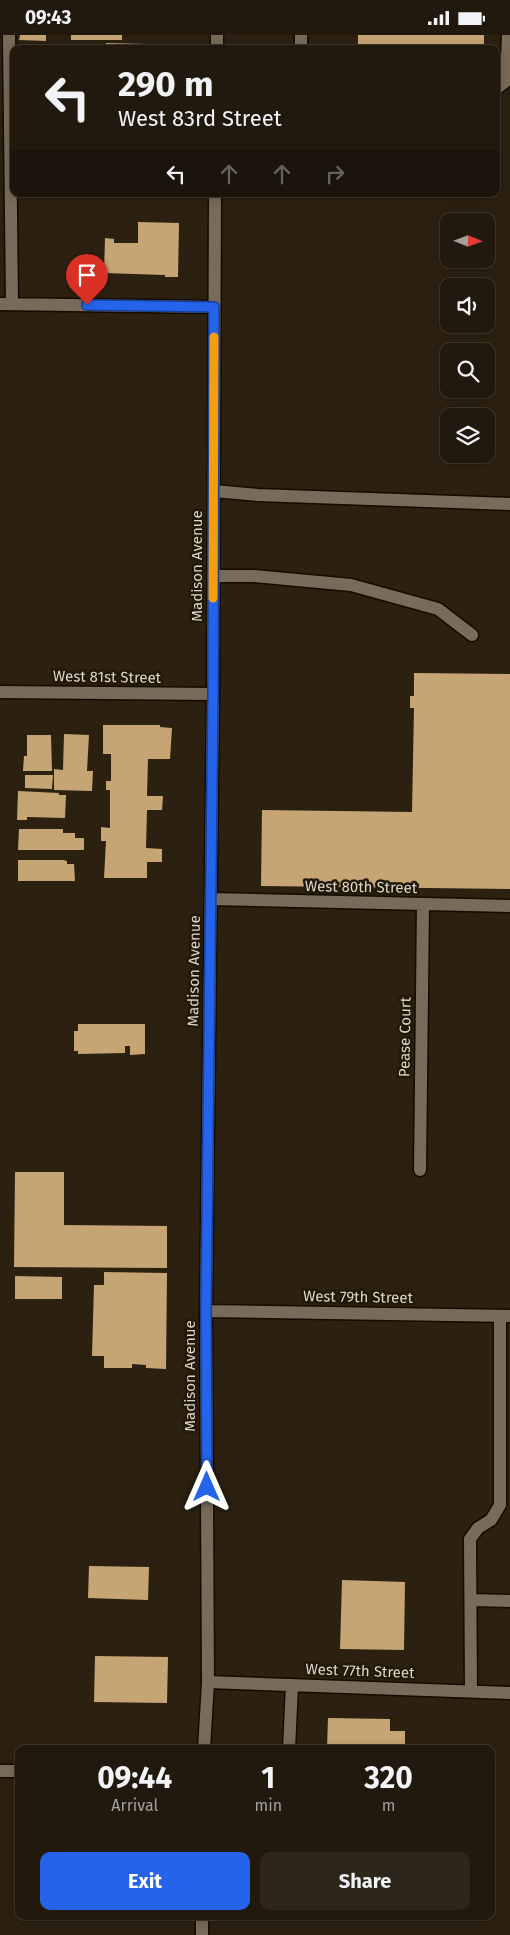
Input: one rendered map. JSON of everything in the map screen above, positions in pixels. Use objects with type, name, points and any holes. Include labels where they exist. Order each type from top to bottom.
[{"type":"street","points":[[9,35],[4,89],[6,304],[214,307]]},
{"type":"street","points":[[500,86],[506,81],[508,35]]},
{"type":"street","name":"Madison Avenue","points":[[204,1745],[208,1682],[206,1311],[214,576],[215,197]]},
{"type":"street","points":[[214,491],[258,495],[510,504]]},
{"type":"street","points":[[214,576],[254,576],[351,585],[438,609],[472,635]]},
{"type":"street","name":"West 81st Street","points":[[0,692],[213,694]]},
{"type":"street","name":"West 80th Street","points":[[210,899],[510,906]]},
{"type":"street","name":"Pease Court","points":[[420,1169],[423,905]]},
{"type":"street","name":"West 79th Street","points":[[206,1311],[505,1316]]},
{"type":"street","points":[[471,1691],[470,1539],[478,1528],[491,1520],[505,1505],[505,1316]]},
{"type":"street","points":[[471,1600],[510,1601]]},
{"type":"street","name":"West 77th Street","points":[[208,1682],[510,1693]]},
{"type":"street","points":[[289,1745],[292,1685]]},
{"type":"street","points":[[0,1771],[15,1771]]},
{"type":"street","points":[[202,1920],[202,1935]]},
{"type":"building","points":[[20,35],[46,35],[46,41],[19,40]]},
{"type":"building","points":[[71,35],[122,35],[122,40],[71,40]]},
{"type":"building","points":[[358,35],[484,35],[484,45],[358,45]]},
{"type":"building","points":[[106,43],[147,44],[147,45],[106,45]]},
{"type":"building","points":[[138,222],[179,223],[178,277],[104,273],[105,238],[114,239],[114,243],[138,243]]},
{"type":"building","points":[[414,673],[510,674],[510,889],[261,886],[262,810],[412,812],[414,708],[410,708],[410,696],[414,696]]},
{"type":"building","points":[[103,725],[160,725],[160,727],[172,728],[170,759],[148,759],[147,796],[163,796],[162,810],[147,810],[146,848],[162,849],[162,862],[147,862],[147,878],[104,878],[106,841],[101,841],[101,827],[110,828],[110,790],[106,790],[106,781],[111,781],[111,754],[103,754]]},
{"type":"building","points":[[64,734],[89,735],[87,771],[93,771],[92,791],[54,790],[54,769],[63,770]]},
{"type":"building","points":[[27,735],[51,735],[52,771],[23,771],[24,756],[27,756]]},
{"type":"building","points":[[25,775],[53,775],[52,789],[25,788]]},
{"type":"building","points":[[18,791],[66,795],[65,818],[27,817],[27,820],[17,820]]},
{"type":"building","points":[[19,829],[63,829],[63,833],[75,833],[75,838],[84,838],[84,850],[18,850]]},
{"type":"building","points":[[18,860],[67,861],[67,864],[74,864],[75,881],[18,881]]},
{"type":"building","points":[[78,1024],[145,1024],[145,1054],[130,1055],[130,1046],[125,1046],[125,1053],[78,1054],[78,1051],[74,1051],[74,1031],[78,1031]]},
{"type":"building","points":[[15,1172],[64,1172],[64,1225],[167,1226],[167,1268],[14,1267]]},
{"type":"building","points":[[104,1272],[167,1273],[166,1369],[146,1368],[146,1365],[132,1364],[132,1368],[104,1368],[104,1356],[92,1356],[94,1285],[104,1285]]},
{"type":"building","points":[[15,1276],[62,1277],[62,1299],[15,1299]]},
{"type":"building","points":[[89,1566],[149,1567],[148,1600],[88,1598]]},
{"type":"building","points":[[342,1580],[405,1582],[404,1650],[340,1649]]},
{"type":"building","points":[[95,1656],[168,1657],[167,1703],[94,1702]]},
{"type":"building","points":[[328,1718],[390,1719],[390,1731],[405,1731],[405,1745],[327,1745]]},
{"type":"slow traffic","points":[[213,598],[214,337]]},
{"type":"route","points":[[87,305],[214,307],[213,694],[206,1311],[207,1487]]}]
